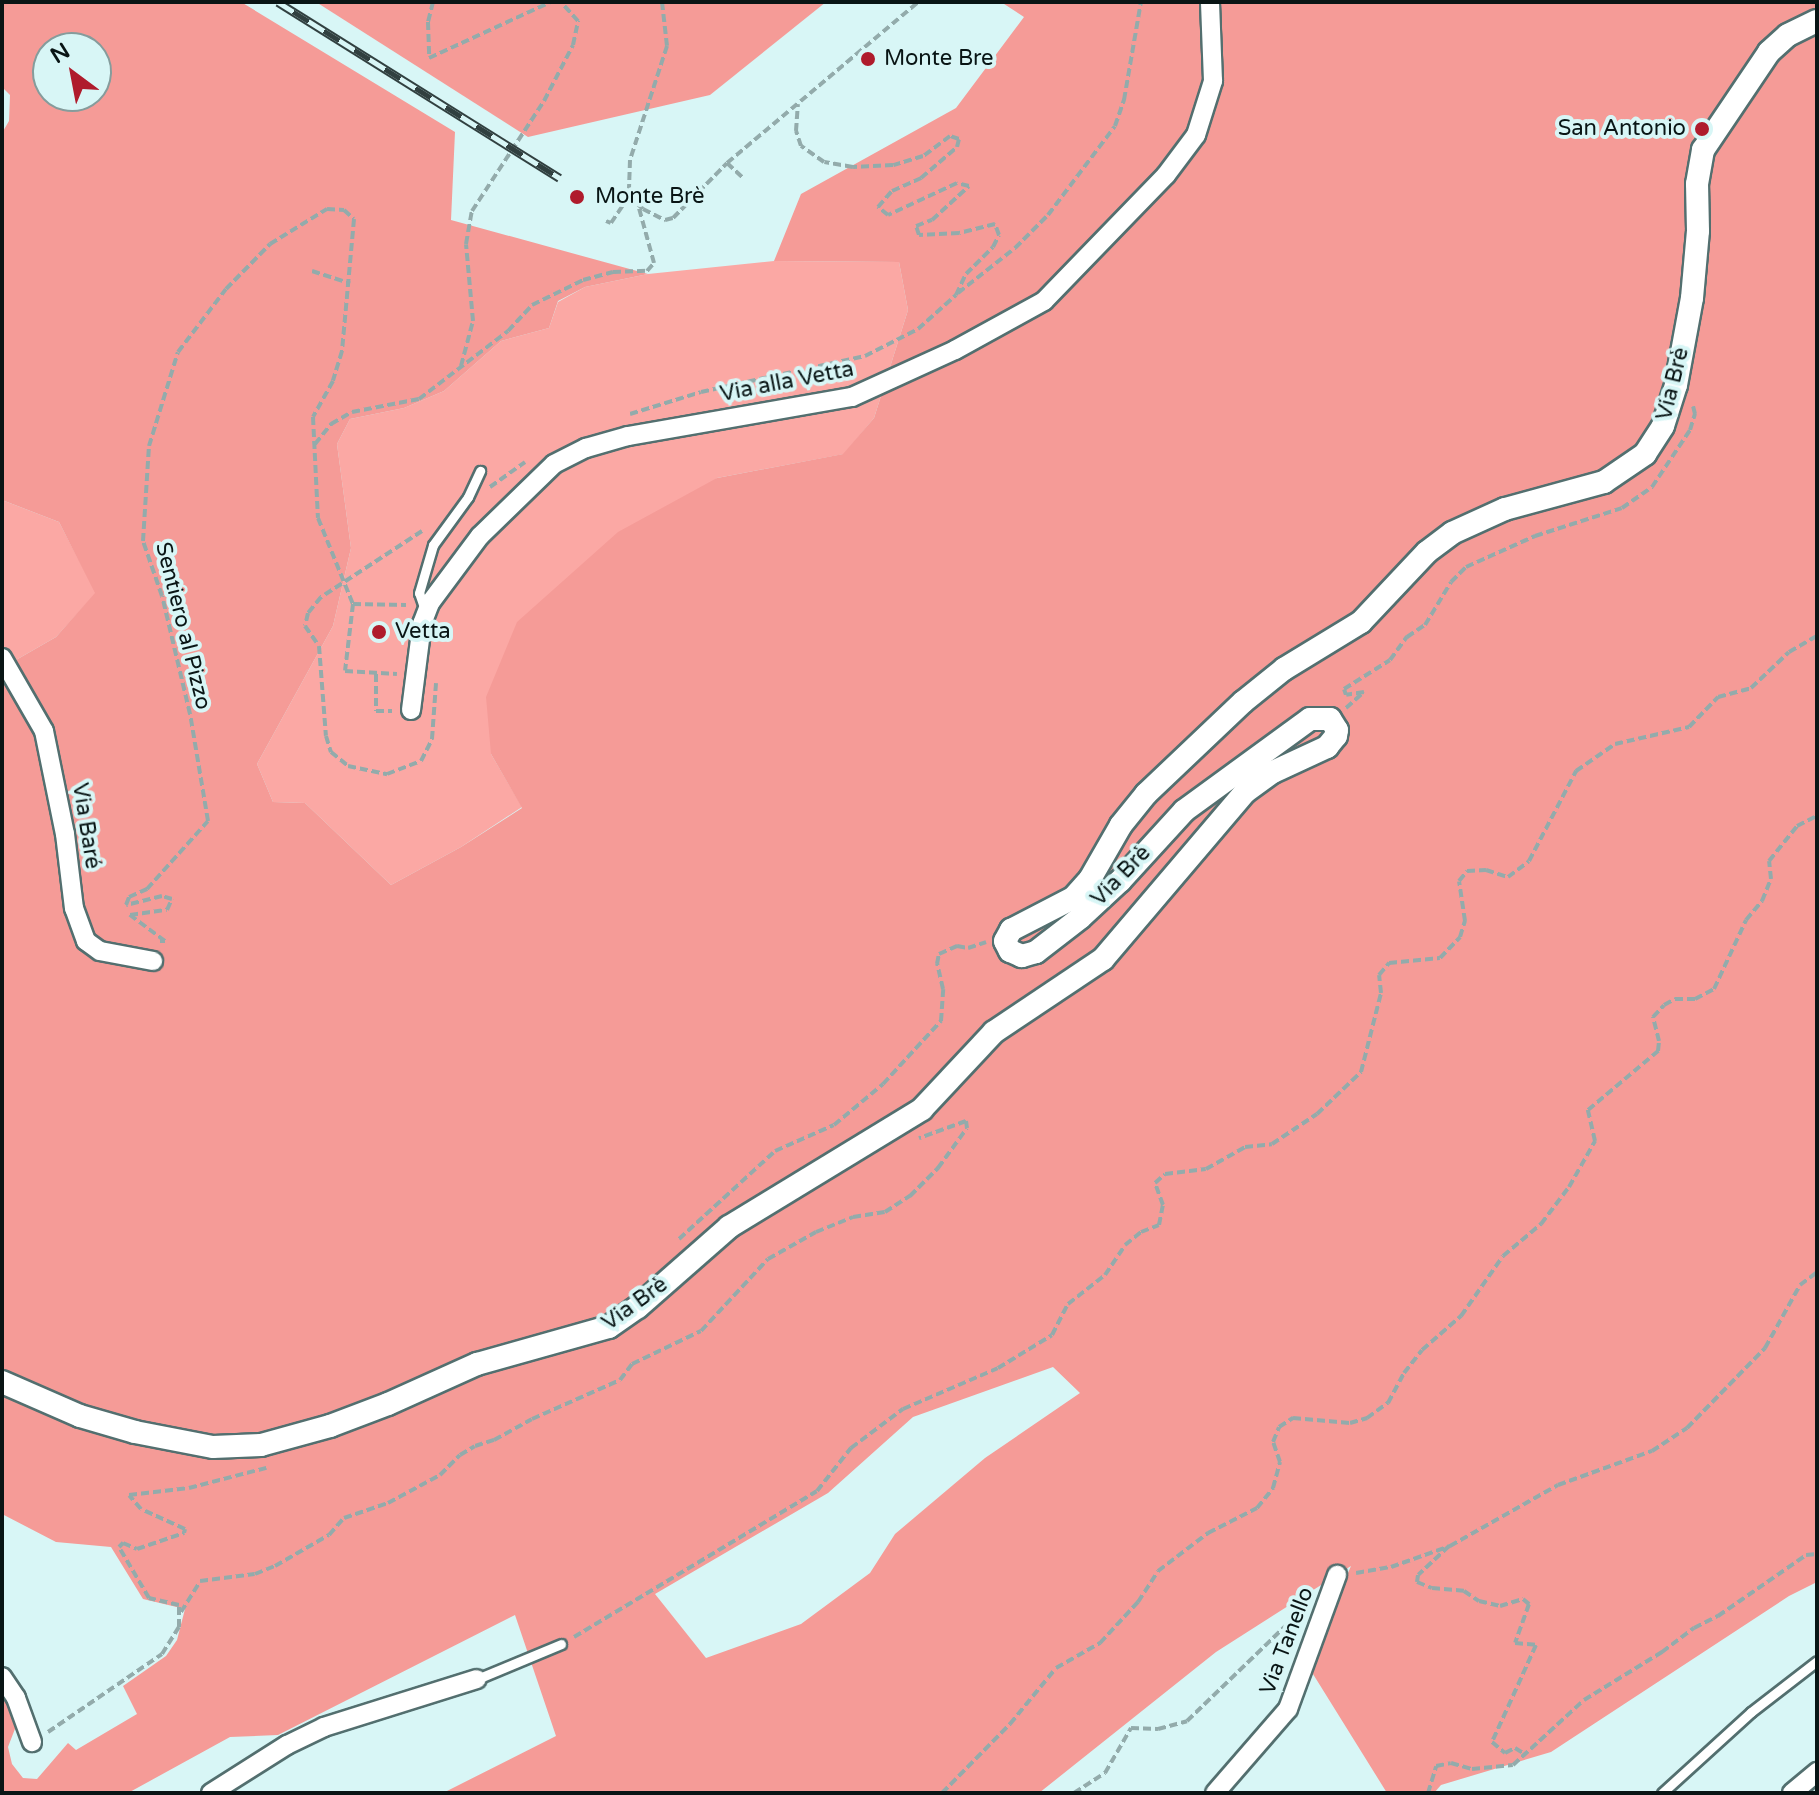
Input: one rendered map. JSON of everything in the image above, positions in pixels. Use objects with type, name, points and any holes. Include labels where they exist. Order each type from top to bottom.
[{"type":"street","name":"Via alla Vetta","points":[[411,710],[426,612],[480,536],[544,472],[569,456],[628,436],[852,397],[955,350],[1044,301],[1166,175],[1196,135],[1213,81],[1210,2]]},
{"type":"street","name":"Via Brè","points":[[2,1382],[80,1416],[135,1432],[230,1448],[279,1441],[388,1404],[477,1364],[609,1327],[638,1307],[729,1227],[774,1196],[899,1124],[935,1098],[994,1032],[1103,959],[1245,792],[1273,772],[1327,747],[1336,736],[1335,724],[1324,717],[1310,719],[1204,794],[1168,825],[1120,881],[1036,952],[1022,956],[1010,951],[1005,941],[1009,932],[1073,898],[1090,879],[1133,810],[1164,776],[1266,682],[1361,622],[1439,541],[1505,509],[1604,482],[1645,454],[1663,426],[1678,371],[1692,298],[1698,231],[1697,184],[1703,150],[1769,52],[1788,35],[1817,21]]},
{"type":"street","name":"Via Baré","points":[[2,658],[44,731],[65,834],[74,908],[86,941],[100,951],[153,952]]},
{"type":"street","name":"Via Tanello","points":[[1215,1793],[1288,1709],[1337,1575]]},
{"type":"street","points":[[2,1677],[16,1698],[32,1742]]},
{"type":"street","points":[[211,1793],[287,1745],[324,1727],[477,1679]]},
{"type":"street","points":[[1792,1793],[1817,1772]]},
{"type":"lane","points":[[426,612],[419,593],[427,561],[437,539],[458,512],[480,471]]},
{"type":"lane","points":[[477,1679],[561,1644]]},
{"type":"lane","points":[[1662,1793],[1751,1712],[1817,1661]]},
{"type":"path","points":[[433,2],[428,22],[429,58],[551,2]]},
{"type":"path","points":[[460,369],[473,321],[466,244],[472,211],[544,101],[573,45],[578,21],[561,2]]},
{"type":"path","points":[[606,221],[611,223],[629,196],[630,160],[667,46],[662,2]]},
{"type":"path","points":[[629,196],[638,206],[665,220],[673,218],[727,163],[918,2]]},
{"type":"path","points":[[624,416],[701,392],[865,356],[918,329],[1015,248],[1048,215],[1115,126],[1124,100],[1141,2]]},
{"type":"path","points":[[798,104],[796,131],[801,146],[824,162],[853,167],[893,165],[923,156],[950,136],[959,139],[957,147],[921,178],[892,191],[878,207],[888,215],[957,183],[969,186],[932,220],[916,226],[919,235],[959,233],[995,224],[999,235],[993,247],[966,274],[956,295]]},
{"type":"path","points":[[727,163],[742,177]]},
{"type":"path","points":[[315,444],[331,424],[352,412],[419,399],[508,331],[532,305],[583,280],[613,272],[647,271],[654,263],[638,206]]},
{"type":"path","name":"Sentiero al Pizzo","points":[[153,952],[165,941],[130,915],[167,910],[172,899],[162,896],[126,905],[129,897],[147,889],[208,821],[190,714],[162,596],[143,541],[149,446],[178,352],[226,289],[270,244],[327,209],[344,210],[354,219],[342,351],[333,381],[313,417],[318,518],[347,582],[353,604]]},
{"type":"path","points":[[312,271],[350,283]]},
{"type":"path","points":[[347,582],[423,530],[458,512],[527,461]]},
{"type":"path","points":[[349,673],[345,671],[346,646],[353,604],[406,605]]},
{"type":"path","points":[[561,1644],[817,1491],[851,1448],[903,1409],[998,1368],[1011,1357],[1052,1335],[1068,1304],[1105,1275],[1125,1245],[1141,1232],[1159,1225],[1163,1205],[1155,1183],[1165,1174],[1206,1169],[1245,1147],[1272,1144],[1317,1114],[1361,1072],[1381,993],[1379,975],[1389,963],[1440,958],[1460,937],[1465,921],[1459,881],[1467,871],[1486,870],[1508,877],[1529,861],[1576,771],[1615,744],[1689,727],[1718,697],[1751,688],[1789,652],[1817,636]]},
{"type":"path","points":[[376,674],[376,706]]},
{"type":"path","points":[[1346,695],[1364,692]]},
{"type":"path","points":[[942,1793],[1010,1724],[1056,1668],[1079,1658],[1100,1643],[1138,1602],[1158,1571],[1208,1533],[1257,1508],[1273,1488],[1280,1462],[1273,1442],[1279,1427],[1293,1418],[1350,1423],[1367,1418],[1388,1403],[1404,1373],[1422,1350],[1461,1316],[1503,1256],[1541,1224],[1569,1187],[1595,1141],[1588,1110],[1658,1051],[1659,1041],[1653,1017],[1675,999],[1695,999],[1714,989],[1746,920],[1762,901],[1771,879],[1769,861],[1797,826],[1817,816]]},
{"type":"path","points":[[675,1243],[775,1151],[834,1125],[883,1084],[941,1021],[943,989],[937,964],[939,954],[957,946],[968,948],[982,944],[987,941],[994,924],[1009,932]]},
{"type":"path","points":[[32,1742],[155,1659],[175,1637],[181,1612],[200,1581],[255,1574],[275,1566],[329,1535],[344,1518],[388,1503],[440,1475],[460,1455],[475,1446],[620,1380],[632,1364],[701,1331],[768,1259],[816,1232],[853,1217],[885,1212],[910,1196],[938,1168],[967,1128],[966,1121],[936,1134],[908,1140],[899,1124]]},
{"type":"path","points":[[1337,1575],[1391,1567],[1450,1546],[1558,1485],[1652,1451],[1687,1428],[1765,1348],[1800,1285],[1817,1272]]},
{"type":"path","points":[[181,1612],[175,1602],[149,1598],[119,1547],[123,1543],[137,1549],[184,1533],[185,1529],[141,1509],[129,1495],[189,1488],[280,1461]]},
{"type":"path","points":[[1450,1546],[1418,1575],[1417,1582],[1432,1588],[1464,1591],[1479,1601],[1500,1606],[1523,1599],[1529,1604],[1515,1643],[1536,1645],[1522,1683],[1492,1742],[1505,1753],[1515,1748],[1526,1755]]},
{"type":"path","points":[[1428,1793],[1436,1766],[1451,1763],[1472,1769],[1513,1765],[1584,1700],[1662,1652],[1694,1628],[1718,1616],[1806,1555],[1817,1554]]},
{"type":"path","points":[[1074,1793],[1105,1773],[1131,1728],[1158,1729],[1187,1721],[1305,1607]]},
{"type":"shaded area","points":[[2,2],[241,2],[455,132],[451,220],[648,274],[585,287],[558,301],[549,328],[501,341],[444,391],[404,408],[350,419],[337,444],[351,548],[333,626],[257,764],[273,802],[305,803],[391,885],[461,847],[522,808],[491,754],[486,697],[517,622],[618,532],[717,478],[843,454],[874,418],[908,310],[899,262],[774,261],[801,194],[956,108],[1024,17],[1001,2],[1817,2],[1817,1582],[1789,1596],[1551,1752],[1441,1785],[1434,1793],[1387,1793],[1308,1666],[1351,1566],[1216,1652],[1039,1793],[443,1793],[556,1736],[515,1615],[278,1735],[230,1737],[128,1793],[2,1793],[2,1688],[18,1721],[8,1747],[12,1764],[23,1778],[37,1779],[68,1743],[76,1750],[137,1714],[123,1686],[166,1656],[177,1640],[185,1609],[143,1599],[111,1547],[56,1542],[2,1514],[2,668],[56,637],[95,593],[59,522],[2,500],[2,133],[9,121],[10,95],[2,87]],"holes":[[[1053,1367],[1080,1393],[985,1458],[895,1534],[870,1573],[801,1624],[706,1658],[655,1594],[828,1493],[913,1417]]]},
{"type":"shaded area","points":[[316,2],[826,2],[710,95],[528,137]]},
{"type":"shaded area","points":[[774,261],[899,262],[908,310],[874,418],[844,454],[717,478],[491,754],[522,807],[461,847],[391,885],[305,803],[273,802],[257,764],[333,626],[351,548],[337,444],[350,419],[404,408],[444,391],[501,341],[549,328],[558,302],[585,287],[648,274]]},
{"type":"shaded area","points":[[2,500],[59,522],[96,593],[56,637],[2,668]]},
{"type":"railway","points":[[278,2],[560,178]]},
{"type":"place","name":"Monte Bre","points":[[868,59]]},
{"type":"place","name":"San Antonio","points":[[1702,129]]},
{"type":"place","name":"Monte Brè","points":[[577,197]]},
{"type":"place","name":"Vetta","points":[[379,632]]}]
